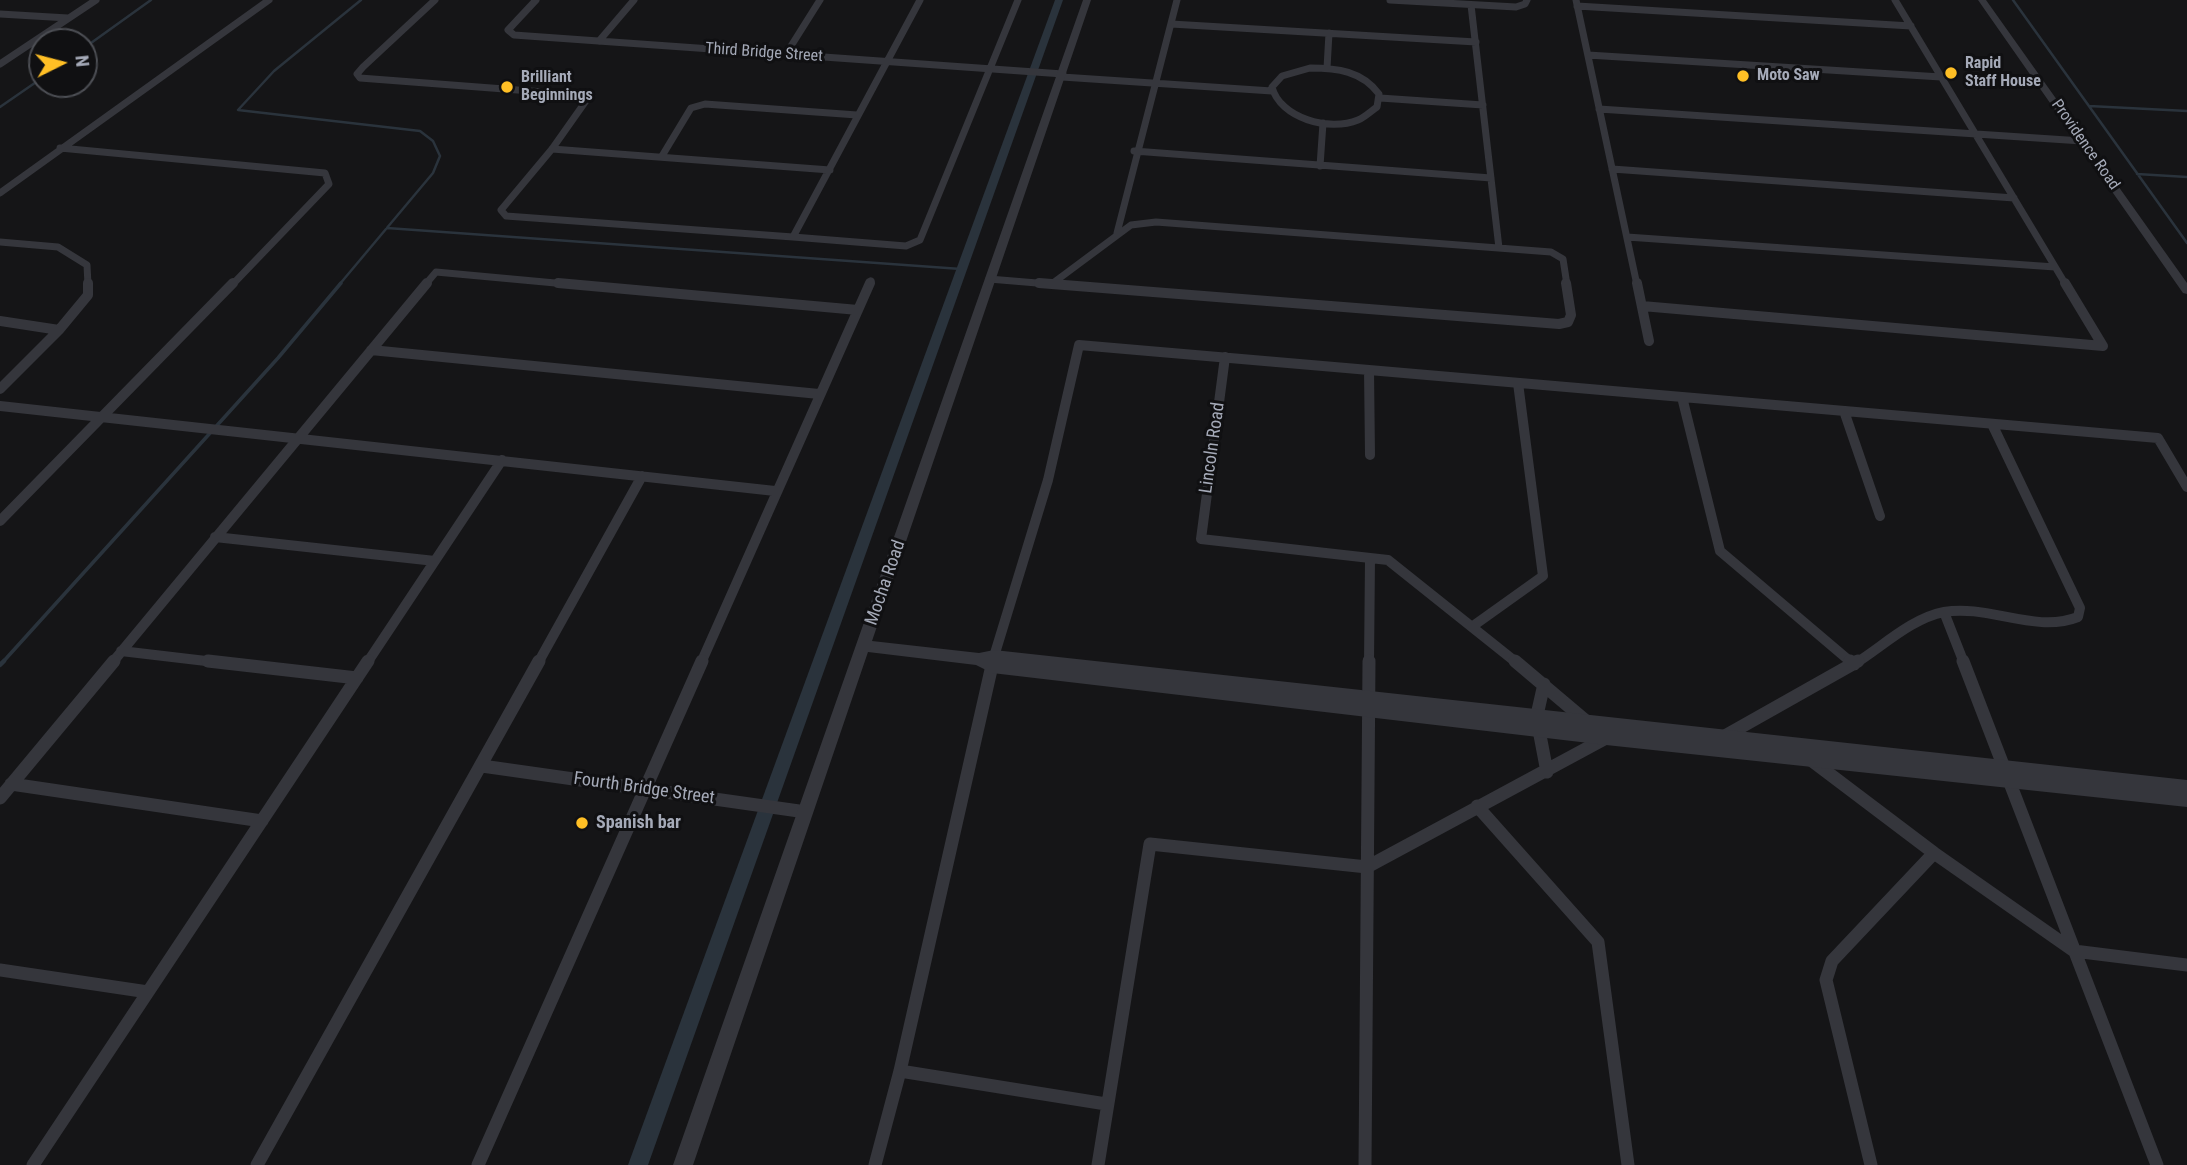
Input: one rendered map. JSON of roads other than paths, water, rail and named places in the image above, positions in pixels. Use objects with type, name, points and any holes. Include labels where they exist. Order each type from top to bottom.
[{"type":"street","points":[[0,64],[96,0]]},
{"type":"street","points":[[0,193],[270,0]]},
{"type":"street","points":[[435,0],[357,74],[360,78],[583,95],[588,98],[552,149],[500,210],[506,216],[906,246],[920,240],[1018,0]]},
{"type":"street","name":"Third Bridge Street","points":[[536,0],[508,30],[514,35],[1272,91]]},
{"type":"street","points":[[599,41],[635,0]]},
{"type":"street","points":[[786,54],[820,0]]},
{"type":"street","points":[[793,237],[920,0]]},
{"type":"street","name":"Mocha Road","points":[[684,1165],[989,279],[1063,76],[1087,0]]},
{"type":"street","points":[[1117,233],[1134,151],[1156,83],[1177,0]]},
{"type":"street","points":[[1390,0],[1516,7],[1525,4],[1527,0]]},
{"type":"street","points":[[1642,306],[2103,346],[1895,0]]},
{"type":"street","name":"Providence Road","points":[[1982,0],[2187,291]]},
{"type":"street","name":"Providence Road","points":[[1988,0],[2187,278]]},
{"type":"street","points":[[1649,341],[1577,3],[1911,26]]},
{"type":"street","points":[[1471,5],[1499,248]]},
{"type":"street","points":[[0,14],[68,18]]},
{"type":"street","points":[[1171,24],[1476,42]]},
{"type":"street","points":[[1327,68],[1329,33]]},
{"type":"street","points":[[1588,55],[1941,77]]},
{"type":"street","points":[[1310,68],[1327,68],[1364,79],[1374,86],[1380,98],[1377,107],[1364,117],[1341,123],[1323,122],[1286,111],[1273,99],[1272,91],[1278,79],[1289,73],[1310,68]]},
{"type":"street","points":[[1380,98],[1483,105]]},
{"type":"street","points":[[662,156],[691,108],[705,104],[857,115]]},
{"type":"street","points":[[1599,109],[2082,141]]},
{"type":"street","points":[[1320,166],[1323,122]]},
{"type":"street","points":[[0,521],[328,184],[325,173],[60,148]]},
{"type":"street","points":[[552,149],[830,170]]},
{"type":"street","points":[[1134,151],[1491,178]]},
{"type":"street","points":[[1612,169],[2014,198]]},
{"type":"street","points":[[989,279],[1559,324],[1571,320],[1563,259],[1551,252],[1156,222],[1131,225],[1117,233],[1053,283]]},
{"type":"street","points":[[1627,237],[2055,267]]},
{"type":"street","points":[[0,242],[58,247],[87,265],[88,295],[59,330],[0,389]]},
{"type":"street","points":[[0,798],[436,272],[858,310]]},
{"type":"street","points":[[478,1165],[775,491],[871,281]]},
{"type":"street","points":[[0,321],[59,330]]},
{"type":"street","points":[[875,1165],[900,1071],[988,661],[1048,480],[1079,345],[2158,439],[2187,487]]},
{"type":"street","points":[[371,350],[819,394]]},
{"type":"street","name":"Lincoln Road","points":[[1225,357],[1201,539],[1370,559]]},
{"type":"street","points":[[1369,370],[1370,455]]},
{"type":"street","points":[[1473,626],[1543,576],[1518,383]]},
{"type":"street","points":[[1682,397],[1720,551],[1854,664]]},
{"type":"street","points":[[0,406],[775,491]]},
{"type":"street","points":[[1844,411],[1880,516]]},
{"type":"street","points":[[1725,736],[1854,664],[1921,621],[1944,612],[1964,611],[2054,622],[2072,622],[2078,617],[2080,608],[1992,424]]},
{"type":"street","points":[[33,1165],[502,460]]},
{"type":"street","points":[[257,1165],[642,476]]},
{"type":"street","points":[[215,537],[435,561]]},
{"type":"street","points":[[1365,1165],[1370,559],[1388,560],[1586,720]]},
{"type":"street","points":[[1944,612],[2157,1165]]},
{"type":"street","points":[[864,646],[1538,722],[1606,738],[1808,758],[2187,787]]},
{"type":"street","points":[[121,651],[357,678]]},
{"type":"street","points":[[1544,684],[1538,722],[1547,772]]},
{"type":"street","points":[[1538,722],[1586,720],[1725,736],[2187,800]]},
{"type":"street","points":[[1098,1165],[1150,844],[1367,867],[1606,738]]},
{"type":"street","points":[[1808,758],[1934,853],[2074,951],[2187,965]]},
{"type":"street","name":"Fourth Bridge Street","points":[[482,766],[806,812]]},
{"type":"street","points":[[11,784],[262,821]]},
{"type":"street","points":[[1477,806],[1598,942],[1628,1165]]},
{"type":"street","points":[[1871,1165],[1826,980],[1832,961],[1934,853]]},
{"type":"street","points":[[0,970],[148,992]]},
{"type":"street","points":[[900,1071],[1106,1104]]},
{"type":"waterway","points":[[98,38],[151,0]]},
{"type":"waterway","points":[[339,285],[433,173],[440,156],[433,141],[420,131],[238,110],[274,71],[361,0]]},
{"type":"waterway","points":[[638,1165],[1059,0]]},
{"type":"waterway","points":[[2013,0],[2138,174]]},
{"type":"waterway","points":[[0,107],[28,88]]},
{"type":"waterway","points":[[2089,106],[2187,111]]},
{"type":"waterway","points":[[2138,174],[2187,177]]},
{"type":"waterway","points":[[2138,174],[2187,243]]},
{"type":"waterway","points":[[387,228],[961,269]]},
{"type":"waterway","points":[[2,663],[278,358],[341,283]]},
{"type":"place","name":"Rapid Staff House","points":[[1951,73]]},
{"type":"place","name":"Moto Saw","points":[[1743,76]]},
{"type":"place","name":"Brilliant Beginnings","points":[[507,87]]},
{"type":"place","name":"Spanish bar","points":[[582,823]]}]
